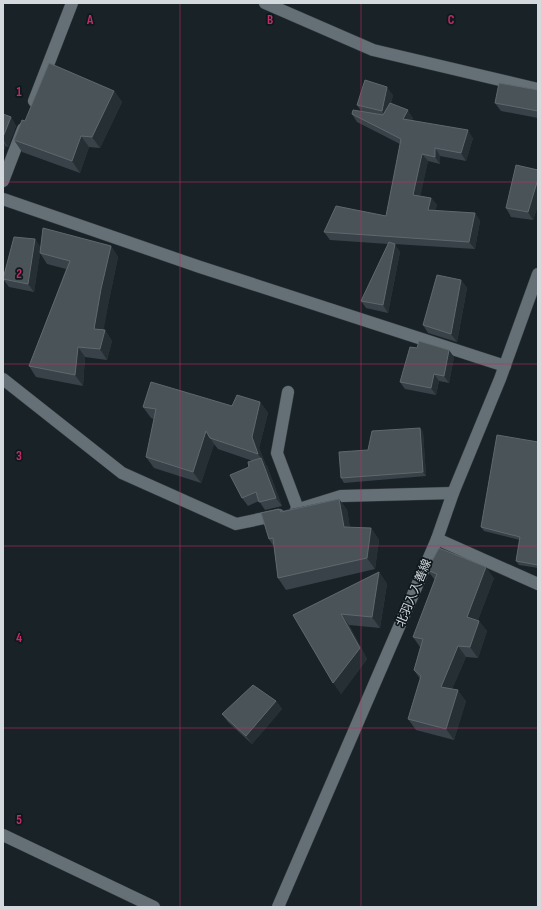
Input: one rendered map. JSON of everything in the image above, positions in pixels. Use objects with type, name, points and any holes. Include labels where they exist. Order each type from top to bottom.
[{"type":"street","points":[[3,181],[72,3]]},
{"type":"street","points":[[265,3],[373,50],[538,89]]},
{"type":"street","points":[[3,199],[200,267],[505,366]]},
{"type":"street","name":"北羽入入善線","points":[[278,907],[437,538],[453,493],[505,366],[538,274]]},
{"type":"street","points":[[3,379],[122,473],[236,524],[275,516],[341,496],[453,493]]},
{"type":"street","points":[[288,392],[277,453],[298,509]]},
{"type":"street","points":[[437,538],[538,584]]},
{"type":"street","points":[[3,835],[154,907]]},
{"type":"building","points":[[49,63],[114,91],[92,137],[81,136],[72,161],[14,140],[22,120],[25,121]]},
{"type":"building","points":[[365,80],[387,87],[382,111],[357,105]]},
{"type":"building","points":[[499,83],[538,90],[538,111],[495,103]]},
{"type":"building","points":[[390,103],[408,110],[403,119],[468,130],[461,153],[435,148],[435,157],[422,154],[413,195],[431,198],[428,210],[475,213],[469,242],[324,232],[336,206],[386,216],[401,139],[352,114],[353,110],[383,115]]},
{"type":"building","points":[[3,114],[11,117],[3,137]]},
{"type":"building","points":[[516,165],[538,170],[538,179],[528,212],[506,208]]},
{"type":"building","points":[[43,228],[111,246],[94,329],[105,330],[100,349],[78,347],[75,375],[29,366],[70,261],[40,253]]},
{"type":"building","points":[[14,237],[35,239],[28,284],[3,279]]},
{"type":"building","points":[[389,242],[395,244],[383,305],[361,301]]},
{"type":"building","points":[[437,275],[461,280],[451,334],[423,325]]},
{"type":"building","points":[[419,341],[449,350],[444,376],[434,374],[431,388],[400,382],[410,347],[417,348]]},
{"type":"building","points":[[151,382],[232,406],[237,395],[260,402],[252,437],[258,454],[210,438],[206,431],[193,472],[146,457],[156,409],[143,407]]},
{"type":"building","points":[[420,428],[423,472],[341,478],[339,452],[368,450],[372,431]]},
{"type":"building","points":[[497,435],[538,442],[538,565],[516,561],[520,537],[481,527]]},
{"type":"building","points":[[261,458],[276,498],[259,502],[256,492],[242,498],[230,475],[249,467],[248,462]]},
{"type":"building","points":[[339,499],[344,527],[371,528],[367,558],[278,578],[273,538],[269,539],[261,513],[279,509],[281,512]]},
{"type":"building","points":[[439,548],[486,567],[467,617],[479,621],[470,647],[458,646],[441,687],[458,690],[446,729],[408,719],[421,676],[414,670],[423,639],[413,637],[437,574],[427,570]]},
{"type":"building","points":[[379,572],[372,617],[341,614],[360,648],[333,683],[293,615]]},
{"type":"building","points":[[253,685],[276,701],[246,736],[222,714]]}]
